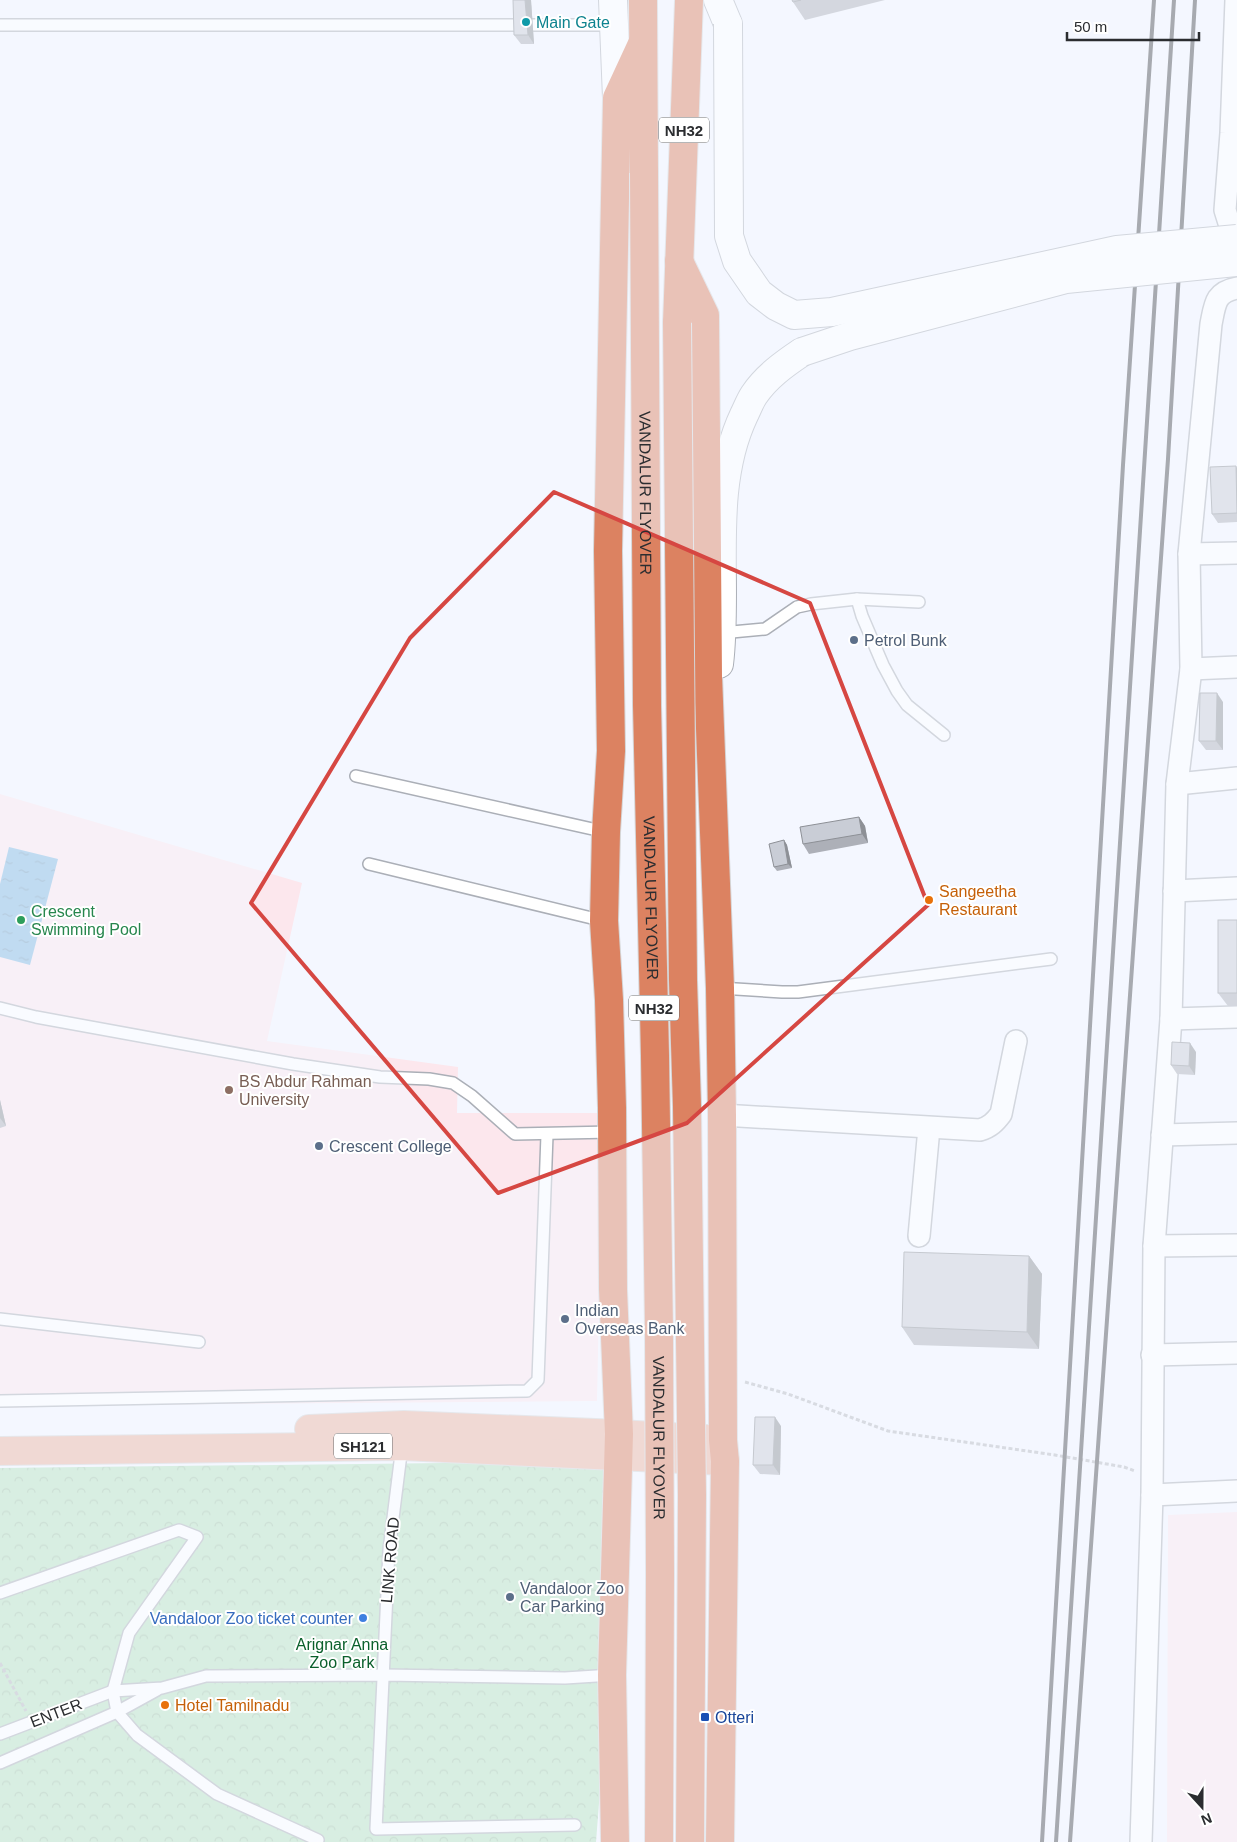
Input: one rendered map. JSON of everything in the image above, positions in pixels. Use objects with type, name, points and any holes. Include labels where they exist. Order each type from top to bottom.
[{"type":"highway","name":"NH32","points":[[642,44],[643,0]]},
{"type":"highway","name":"NH32","points":[[679,261],[689,0]]},
{"type":"highway","points":[[616,1842],[612,1675],[618,1445],[613,1289],[609,1000],[604,921],[606,832],[611,750],[608,551],[617,98],[642,44]]},
{"type":"highway","name":"VANDALUR FLYOVER","points":[[642,44],[647,705],[659,1332],[659,1842]]},
{"type":"highway","points":[[679,261],[705,315],[708,676],[720,988],[722,1115],[724,1451],[720,1842]]},
{"type":"highway","name":"VANDALUR FLYOVER","points":[[679,261],[677,323],[683,980],[687,1106],[692,1495],[690,1842]]},
{"type":"main road","name":"SH121","points":[[0,1434],[206,1432],[404,1425],[618,1445],[724,1451]]},
{"type":"main road","name":"SH121","points":[[0,1451],[618,1445]]},
{"type":"street","points":[[1141,1842],[1152,1489],[1154,1246],[1171,1019],[1177,784],[1191,669],[1189,554],[1211,324],[1215,303],[1228,292],[1235,232],[1225,210],[1234,133],[1236,0]]},
{"type":"street","points":[[613,12],[617,98]]},
{"type":"street","points":[[723,12],[729,236],[737,261],[759,293],[776,306],[794,314],[832,312],[1117,250],[1235,232]]},
{"type":"street","points":[[710,730],[720,661],[725,479],[737,429],[753,395],[778,368],[802,352],[850,336],[1066,280],[1237,262]]},
{"type":"street","points":[[1189,554],[1237,553]]},
{"type":"street","points":[[1191,669],[1237,666]]},
{"type":"street","points":[[1177,784],[1237,778]]},
{"type":"street","points":[[1174,891],[1237,888]]},
{"type":"street","points":[[1171,1019],[1237,1017]]},
{"type":"street","points":[[722,1115],[980,1130],[994,1123],[1001,1114],[1016,1042]]},
{"type":"street","points":[[919,1236],[929,1128]]},
{"type":"street","points":[[1162,1135],[1237,1133]]},
{"type":"street","points":[[1154,1246],[1237,1245]]},
{"type":"street","points":[[1152,1355],[1237,1352]]},
{"type":"street","points":[[1152,1489],[1237,1491]]},
{"type":"lane","points":[[0,25],[613,12]]},
{"type":"lane","points":[[857,598],[862,616],[883,665],[897,691],[907,706],[944,735]]},
{"type":"lane","points":[[721,633],[765,629],[797,607],[831,600],[857,598],[919,602]]},
{"type":"lane","points":[[356,776],[606,832]]},
{"type":"lane","points":[[369,864],[604,921]]},
{"type":"lane","points":[[720,988],[798,992],[1050,959]]},
{"type":"lane","points":[[0,1008],[36,1017],[293,1064],[380,1077],[429,1079],[453,1083],[472,1096],[515,1134],[547,1135],[612,1132]]},
{"type":"lane","points":[[0,1401],[527,1391],[538,1380],[547,1135]]},
{"type":"lane","points":[[0,1319],[199,1342]]},
{"type":"lane","name":"LINK ROAD","points":[[402,1446],[389,1550],[376,1828],[575,1825]]},
{"type":"lane","points":[[0,1593],[179,1530],[197,1537],[129,1633],[113,1691],[117,1712],[137,1735],[217,1794],[318,1840]]},
{"type":"lane","points":[[0,1762],[117,1712],[162,1688],[206,1676],[383,1675],[565,1678],[612,1675]]},
{"type":"lane","name":"ENTER","points":[[0,1734],[113,1691],[162,1688]]},
{"type":"path","points":[[723,1376],[788,1394],[888,1431],[1124,1467],[1140,1473],[1152,1489]]},
{"type":"path","points":[[0,1663],[32,1722]]},
{"type":"highlighted area","points":[[554,492],[810,603],[928,905],[687,1123],[498,1193],[251,903],[410,638]]},
{"type":"shaded area","name":"BS Abdur Rahman University","points":[[0,794],[302,883],[267,1041],[458,1067],[457,1113],[603,1113],[597,1401],[110,1405],[0,1408]]},
{"type":"shaded area","points":[[1237,1512],[1237,1842],[1167,1842],[1168,1515]]},
{"type":"green space","name":"Arignar Anna Zoo Park","points":[[445,1463],[625,1465],[596,1842],[0,1842],[0,1468]]},
{"type":"water","name":"Crescent Swimming Pool","points":[[9,847],[58,859],[30,965],[0,957],[0,884]]},
{"type":"building","points":[[513,0],[525,0],[528,35],[514,35]]},
{"type":"building","points":[[1236,466],[1237,513],[1212,514],[1210,467]]},
{"type":"building","points":[[1200,693],[1217,693],[1216,741],[1199,741]]},
{"type":"building","points":[[859,817],[862,834],[803,844],[800,827]]},
{"type":"building","points":[[784,840],[788,864],[774,867],[769,844]]},
{"type":"building","points":[[1218,920],[1237,920],[1237,993],[1218,993]]},
{"type":"building","points":[[1172,1042],[1190,1043],[1189,1066],[1171,1065]]},
{"type":"building","points":[[904,1252],[1029,1256],[1027,1332],[902,1327]]},
{"type":"building","points":[[755,1417],[775,1417],[773,1465],[753,1465]]},
{"type":"railway","points":[[1042,1842],[1123,465],[1154,0]]},
{"type":"railway","points":[[1056,1842],[1174,0]]},
{"type":"railway","points":[[1070,1842],[1168,459],[1195,0]]},
{"type":"place","name":"Main Gate","points":[[526,22]]},
{"type":"place","name":"Petrol Bunk","points":[[854,640]]},
{"type":"place","name":"Sangeetha Restaurant","points":[[929,900]]},
{"type":"place","name":"Crescent Swimming Pool","points":[[21,920]]},
{"type":"place","name":"BS Abdur Rahman University","points":[[229,1090]]},
{"type":"place","name":"Crescent College","points":[[319,1146]]},
{"type":"place","name":"Indian Overseas Bank","points":[[565,1319]]},
{"type":"place","name":"Vandaloor Zoo Car Parking","points":[[510,1597]]},
{"type":"place","name":"Vandaloor Zoo ticket counter","points":[[363,1618]]},
{"type":"place","name":"Hotel Tamilnadu","points":[[165,1705]]},
{"type":"place","name":"Otteri","points":[[705,1717]]}]
